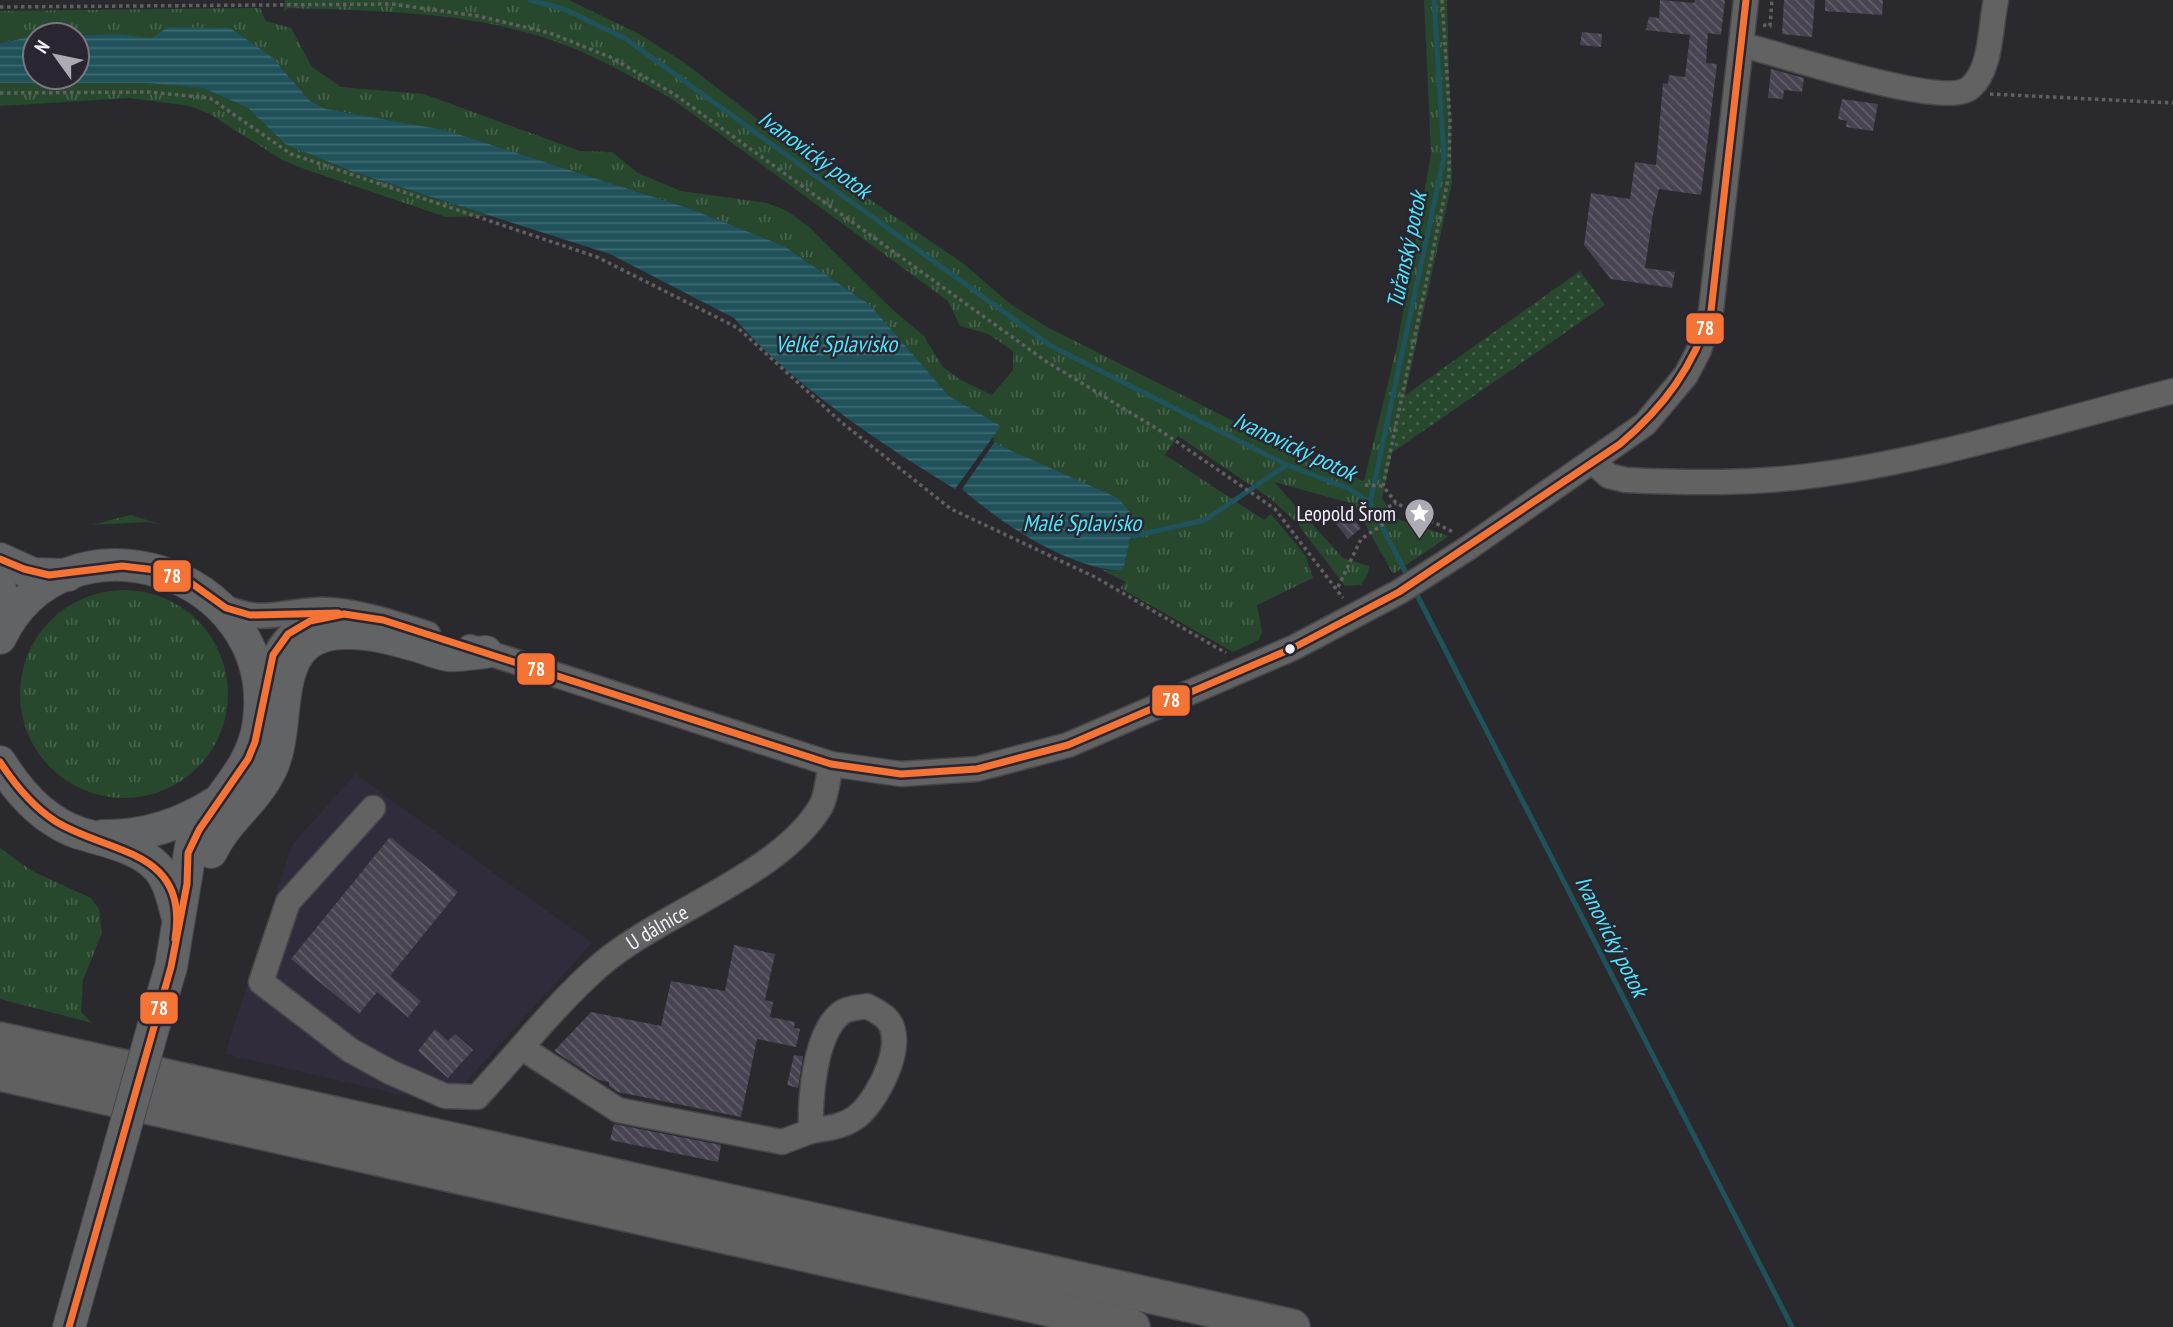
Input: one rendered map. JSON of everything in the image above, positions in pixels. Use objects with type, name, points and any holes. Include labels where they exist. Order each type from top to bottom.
[{"type":"highway","points":[[0,1027],[89,1059]]},
{"type":"highway","points":[[0,1040],[1292,1327]]},
{"type":"highway","points":[[0,1073],[1132,1327]]},
{"type":"main road","points":[[0,559],[33,573],[68,575],[120,565],[153,569],[183,579],[221,606],[234,622],[254,662],[260,705],[255,742],[248,759],[191,846],[171,967],[69,1327]]},
{"type":"main road","points":[[2,634],[37,592],[68,575]]},
{"type":"main road","points":[[0,589],[2,634]]},
{"type":"main road","points":[[171,967],[194,924],[213,848],[248,805],[271,769],[282,734],[288,671],[299,653],[318,639],[342,633],[393,639],[448,655],[486,652]]},
{"type":"main road","points":[[0,762],[11,779],[39,810],[66,827],[135,852],[156,866],[170,891],[178,919]]},
{"type":"main road","points":[[88,835],[134,835],[151,832],[193,817],[223,799]]},
{"type":"street","points":[[221,606],[269,618],[319,610],[383,620],[831,764],[901,774],[977,769],[1068,745],[1293,648],[1399,592],[1468,548],[1645,424],[1674,392],[1699,350],[1711,311],[1746,0]]},
{"type":"street","points":[[1742,45],[1918,90],[1944,94],[1964,92],[1971,87],[1986,55],[1996,0]]},
{"type":"street","points":[[1593,462],[1609,476],[1626,480],[1733,482],[1815,475],[1955,447],[2173,391]]},
{"type":"street","points":[[260,705],[273,655],[288,635],[310,621],[344,614]]},
{"type":"street","name":"U dálnice","points":[[373,808],[288,902],[261,982],[350,1050],[390,1072],[445,1096],[478,1097],[597,968],[650,928],[730,885],[790,842],[822,804],[831,764]]},
{"type":"street","points":[[522,1048],[618,1110],[782,1142],[811,1132],[839,1127],[862,1113],[887,1077],[894,1038],[887,1018],[867,1006],[843,1011],[828,1026],[810,1096],[811,1132]]},
{"type":"path","points":[[1443,0],[1450,120],[1449,175],[1383,486],[1396,503],[1452,529],[1468,548]]},
{"type":"path","points":[[0,7],[392,2],[478,16],[550,33],[610,57],[674,93],[1047,362],[1164,433],[1275,509],[1337,587],[1352,616]]},
{"type":"path","points":[[1971,87],[1979,93],[1994,95],[2173,103]]},
{"type":"path","points":[[0,93],[148,92],[210,98],[291,154],[597,257],[639,276],[738,328],[841,422],[951,509],[1095,577],[1227,654],[1235,672]]},
{"type":"path","points":[[1365,485],[1383,486]]},
{"type":"path","points":[[1337,587],[1361,539],[1388,521],[1382,510],[1396,503]]},
{"type":"shaded area","points":[[355,774],[592,943],[445,1105],[225,1054],[292,845]]},
{"type":"green space","points":[[285,0],[569,0],[639,34],[685,63],[796,149],[964,264],[1009,303],[1047,327],[1299,454],[1364,481],[1397,346],[1431,154],[1424,0],[1447,0],[1452,183],[1382,498],[1394,518],[1449,536],[1393,574],[1354,504],[1274,482],[1343,558],[1369,566],[1368,574],[1361,585],[1345,586],[1297,523],[1271,499],[1178,436],[1165,455],[1264,520],[1271,514],[1305,555],[1313,578],[1257,605],[1262,632],[1259,640],[1233,652],[1120,588],[1126,582],[1102,570],[1123,571],[1135,519],[994,443],[993,437],[1001,426],[949,396],[870,305],[784,246],[691,209],[445,130],[326,109],[310,101],[272,57],[169,41],[91,35],[91,21],[21,21],[21,39],[0,43],[0,11],[260,8],[266,21],[291,28],[312,67],[341,87],[424,94],[580,151],[612,152],[638,173],[681,191],[767,203],[787,211],[809,227],[893,310],[924,336],[942,366],[959,379],[992,395],[1013,370],[1013,351],[988,334],[960,326],[948,301],[672,99],[609,65],[542,37],[480,22],[385,12],[288,8],[284,12]]},
{"type":"green space","points":[[0,83],[21,83],[21,91],[91,91],[91,83],[146,83],[203,88],[248,108],[285,144],[353,172],[490,216],[446,217],[307,170],[282,160],[210,114],[190,106],[129,98],[0,106]]},
{"type":"green space","points":[[1580,271],[1605,305],[1390,454],[1404,396]]},
{"type":"green space","points":[[130,515],[163,525],[147,522],[92,525]]},
{"type":"green space","points":[[124,590],[164,597],[198,620],[221,654],[228,694],[221,734],[198,768],[164,791],[124,798],[84,791],[50,768],[27,734],[20,694],[27,654],[50,620],[84,597]]},
{"type":"green space","points":[[0,848],[32,871],[91,898],[99,909],[102,933],[83,980],[81,1012],[92,1023],[0,999]]},
{"type":"water","name":"Velké Splavisko","points":[[168,27],[230,28],[272,57],[310,101],[326,109],[445,130],[691,209],[784,246],[870,305],[949,396],[1001,426],[955,489],[838,411],[783,367],[734,318],[610,254],[353,172],[285,144],[248,108],[203,88],[146,83],[91,83],[91,35],[118,34],[152,38]]},
{"type":"water","name":"Velké Splavisko","points":[[21,39],[21,83],[0,83],[0,43]]},
{"type":"water","name":"Malé Splavisko","points":[[994,443],[1118,498],[1135,518],[1123,571],[1080,562],[1037,542],[997,517],[962,489]]},
{"type":"building","points":[[1660,0],[1694,3],[1695,0],[1725,0],[1721,35],[1708,33],[1706,63],[1717,64],[1701,195],[1659,189],[1653,214],[1645,268],[1675,272],[1672,288],[1611,279],[1584,245],[1591,193],[1630,199],[1635,162],[1656,165],[1663,83],[1668,84],[1669,75],[1685,77],[1690,35],[1646,30],[1649,17],[1659,18]]},
{"type":"building","points":[[1784,0],[1815,0],[1812,37],[1782,34]]},
{"type":"building","points":[[1825,0],[1883,0],[1882,15],[1825,11]]},
{"type":"building","points":[[1582,32],[1602,34],[1601,47],[1580,45]]},
{"type":"building","points":[[1771,69],[1804,78],[1802,92],[1784,90],[1783,99],[1768,98]]},
{"type":"building","points":[[1842,99],[1878,104],[1873,131],[1846,127],[1847,121],[1838,119]]},
{"type":"building","points":[[1341,504],[1361,528],[1348,539],[1329,515]]},
{"type":"building","points":[[390,837],[458,892],[390,976],[421,1001],[408,1017],[377,992],[359,1014],[291,959]]},
{"type":"building","points":[[734,945],[775,954],[765,1000],[773,1002],[770,1017],[795,1022],[794,1028],[800,1029],[796,1047],[757,1039],[741,1117],[618,1092],[609,1086],[609,1082],[599,1080],[554,1051],[591,1012],[661,1026],[671,981],[725,991]]},
{"type":"building","points":[[435,1029],[448,1041],[455,1034],[473,1050],[448,1078],[418,1051]]},
{"type":"building","points":[[794,1055],[803,1056],[798,1088],[787,1085]]},
{"type":"building","points":[[614,1124],[721,1145],[718,1162],[610,1140]]},
{"type":"waterway","name":"Ivanovický potok","points":[[530,0],[564,9],[626,39],[1051,346],[1287,465],[1350,489],[1370,503],[1408,577]]},
{"type":"waterway","name":"Tuřanský potok","points":[[1370,503],[1444,157],[1434,0]]},
{"type":"waterway","points":[[1127,532],[1133,536],[1205,520],[1287,465]]},
{"type":"waterway","name":"Ivanovický potok","points":[[1414,589],[1792,1327]]},
{"type":"transit line","name":"78","points":[[69,1327],[171,967],[187,884],[188,853],[199,830],[248,759],[255,742],[273,655],[288,634],[310,621],[344,614],[383,620],[831,764],[901,774],[977,769],[1068,745],[1293,648],[1399,592],[1620,444],[1651,415],[1676,384],[1696,350],[1711,311],[1746,0]]},
{"type":"transit line","name":"78","points":[[0,559],[49,575],[122,566],[156,570],[191,583],[226,608],[250,615],[338,613]]},
{"type":"transit line","name":"78","points":[[0,762],[24,795],[55,821],[140,858],[157,870],[170,887],[176,909],[175,939]]},
{"type":"place","name":"Leopold Šrom","points":[[1419,540]]}]
